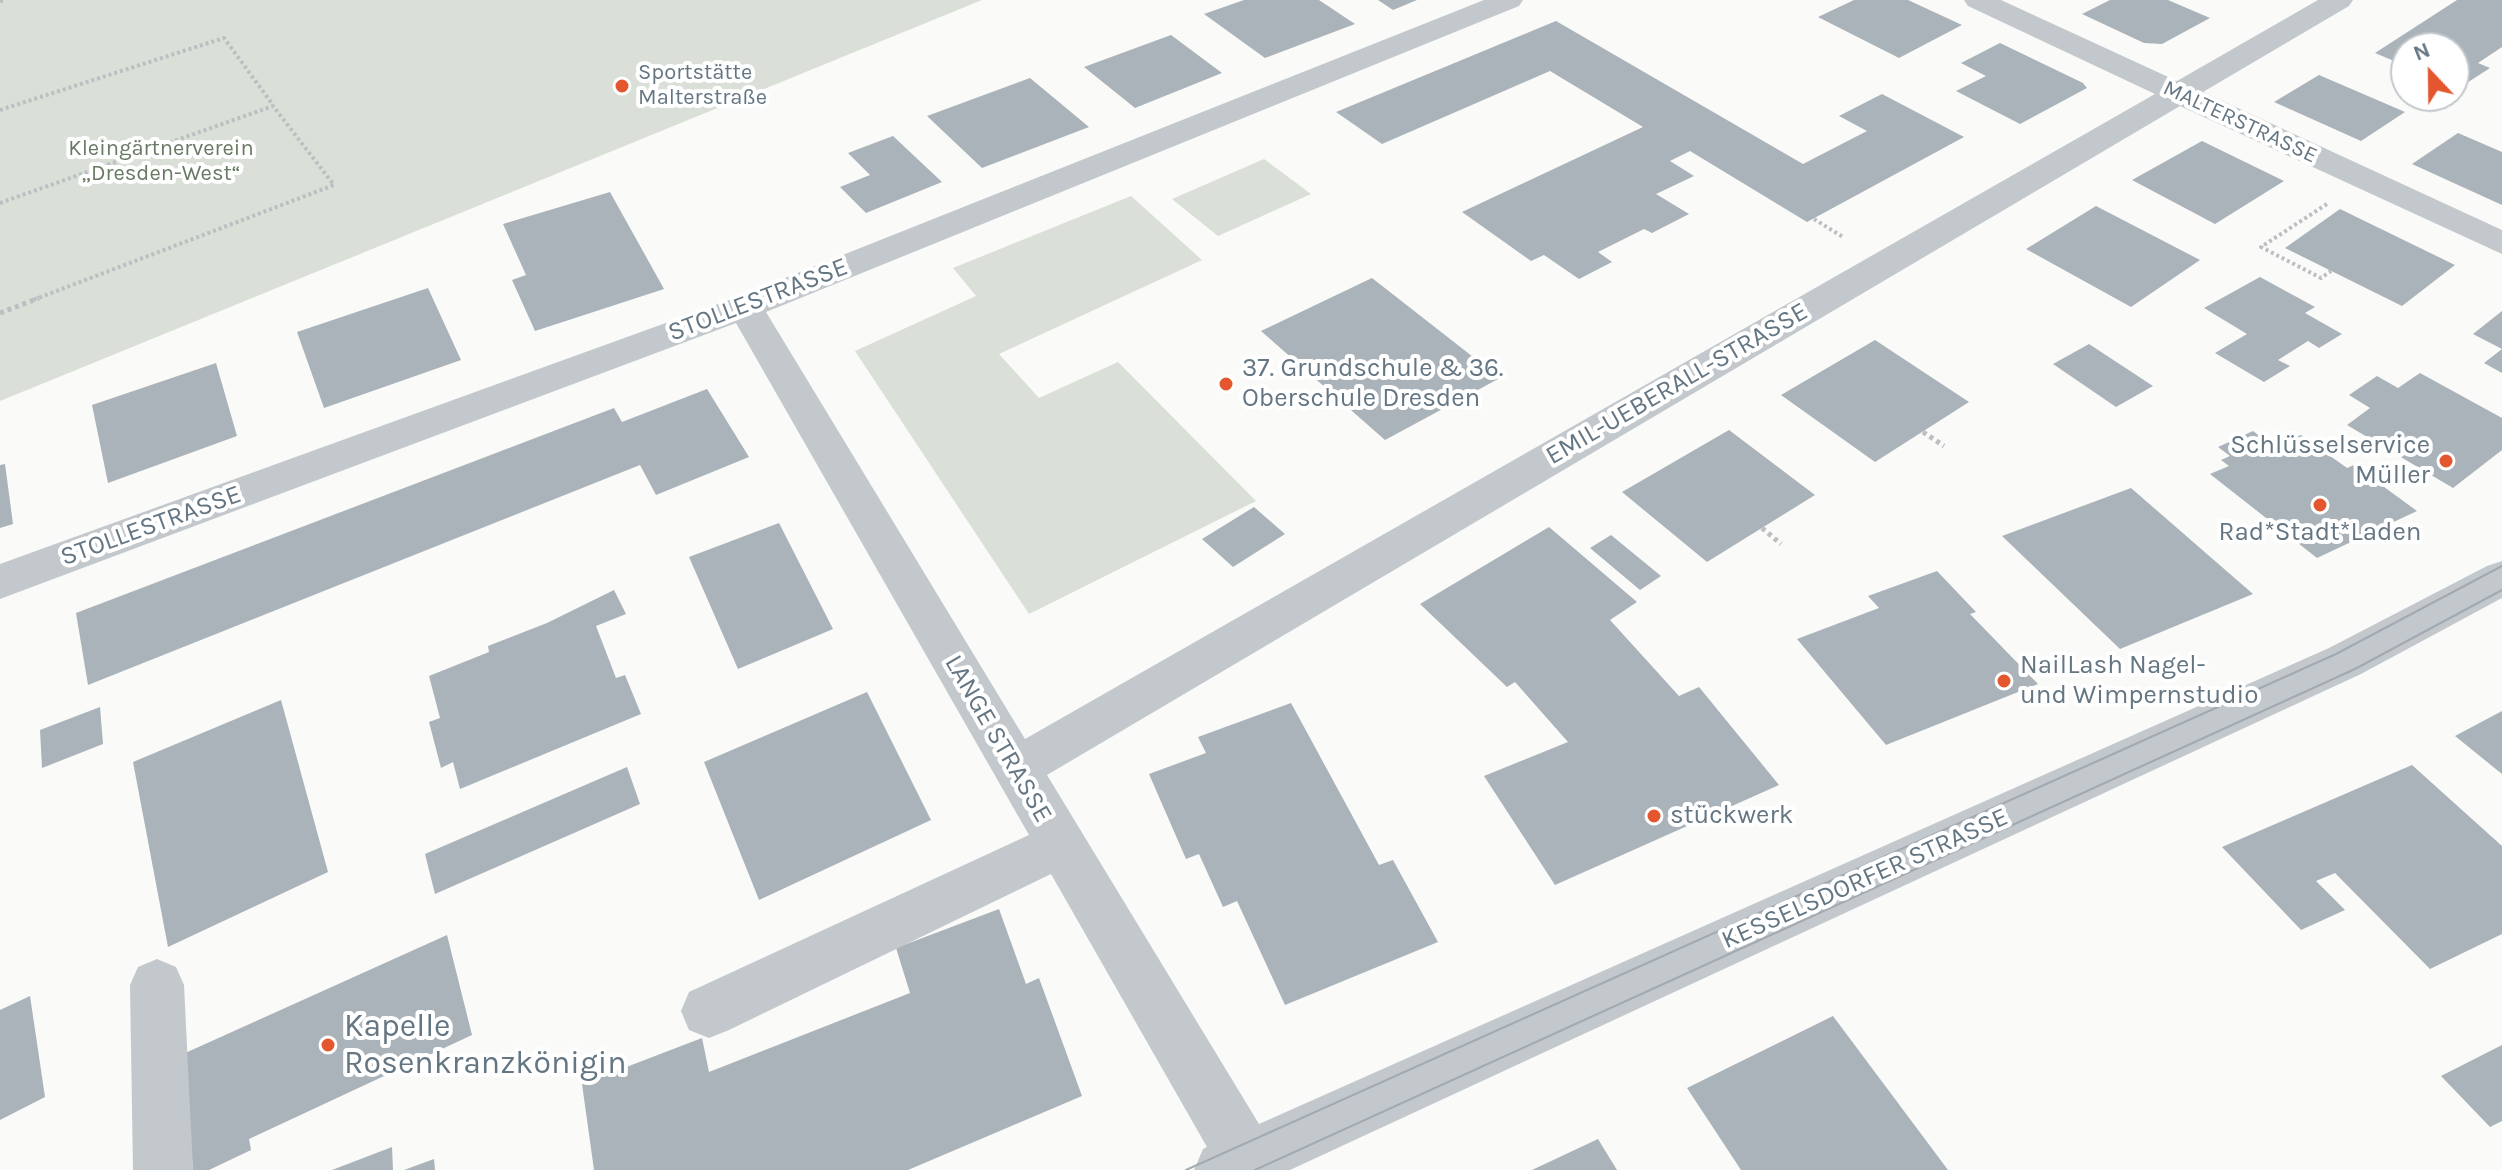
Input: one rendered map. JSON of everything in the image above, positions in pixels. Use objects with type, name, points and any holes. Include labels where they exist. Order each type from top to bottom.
[{"type":"street","name":"STOLLESTRASSE","points":[[0,582],[745,307],[1509,0]]},
{"type":"street","name":"MALTERSTRASSE","points":[[1978,0],[2502,243]]},
{"type":"street","name":"EMIL-UEBERALL-STRASSE","points":[[1015,769],[2339,0]]},
{"type":"street","name":"LANGE STRASSE","points":[[745,307],[1060,845],[1241,1167]]},
{"type":"street","name":"KESSELSDORFER STRASSE","points":[[1241,1167],[2345,661],[2502,578]]},
{"type":"street","points":[[709,1011],[1060,845]]},
{"type":"street","points":[[157,985],[163,1170]]},
{"type":"path","points":[[0,110],[224,38],[334,185],[0,313]]},
{"type":"path","points":[[0,203],[273,106]]},
{"type":"path","points":[[2331,271],[2321,278],[2261,247],[2365,179]]},
{"type":"path","points":[[1923,432],[1944,446]]},
{"type":"path","points":[[1762,528],[1781,544]]},
{"type":"green space","name":"Kleingärtnerverein „Dresden-West“","points":[[0,0],[982,0],[0,401]]},
{"type":"green space","points":[[1264,159],[1311,194],[1218,236],[1172,199]]},
{"type":"green space","points":[[1131,196],[1202,260],[999,354],[1039,398],[1118,362],[1256,501],[1029,614],[855,351],[976,296],[953,268]]},
{"type":"building","points":[[1244,0],[1319,0],[1355,24],[1265,58],[1204,14]]},
{"type":"building","points":[[1378,0],[1417,0],[1393,10]]},
{"type":"building","points":[[1854,0],[1908,0],[1962,25],[1899,58],[1818,17]]},
{"type":"building","points":[[2110,0],[2168,0],[2210,18],[2162,44],[2144,43],[2082,14]]},
{"type":"building","points":[[2457,0],[2502,0],[2502,47],[2478,63],[2490,68],[2470,81],[2470,32],[2407,32]]},
{"type":"building","points":[[1556,21],[1803,164],[1867,131],[1839,116],[1882,94],[1964,137],[1807,222],[1690,151],[1670,161],[1694,176],[1656,194],[1689,214],[1652,233],[1644,229],[1598,252],[1612,262],[1579,279],[1544,255],[1531,261],[1462,212],[1643,127],[1550,71],[1382,144],[1336,112]]},
{"type":"building","points":[[1171,35],[1222,73],[1135,108],[1084,67]]},
{"type":"building","points":[[2000,43],[2083,83],[2087,88],[2020,124],[1956,91],[1986,76],[1961,63]]},
{"type":"building","points":[[2390,43],[2390,59],[2375,53]]},
{"type":"building","points":[[2319,75],[2390,106],[2390,112],[2405,112],[2361,141],[2274,102]]},
{"type":"building","points":[[1030,78],[1089,127],[982,168],[927,116]]},
{"type":"building","points":[[2458,133],[2502,152],[2502,205],[2412,164]]},
{"type":"building","points":[[893,136],[942,182],[866,213],[840,187],[870,175],[848,153]]},
{"type":"building","points":[[2202,141],[2284,181],[2215,224],[2132,180]]},
{"type":"building","points":[[610,192],[664,289],[535,331],[512,280],[526,275],[503,224]]},
{"type":"building","points":[[2096,206],[2200,260],[2131,307],[2026,249]]},
{"type":"building","points":[[2340,209],[2455,265],[2402,306],[2285,248]]},
{"type":"building","points":[[2260,277],[2315,307],[2305,313],[2342,334],[2319,348],[2308,341],[2278,360],[2290,366],[2264,382],[2215,353],[2247,334],[2204,308]]},
{"type":"building","points":[[1372,278],[1500,378],[1385,440],[1261,331]]},
{"type":"building","points":[[428,288],[461,360],[324,408],[297,332]]},
{"type":"building","points":[[2502,311],[2502,349],[2473,334]]},
{"type":"building","points":[[1875,340],[1969,402],[1875,462],[1781,395]]},
{"type":"building","points":[[2089,344],[2153,386],[2116,407],[2053,364]]},
{"type":"building","points":[[2502,349],[2502,373],[2484,363]]},
{"type":"building","points":[[216,363],[237,436],[108,483],[92,405]]},
{"type":"building","points":[[2420,373],[2502,418],[2502,450],[2453,488],[2347,425],[2370,408],[2349,395],[2377,376],[2398,388]]},
{"type":"building","points":[[707,389],[749,457],[656,495],[640,465],[88,685],[76,613],[614,408],[622,422]]},
{"type":"building","points":[[1729,430],[1815,495],[1707,562],[1622,492]]},
{"type":"building","points":[[2253,431],[2266,441],[2275,437],[2283,443],[2301,435],[2347,468],[2354,465],[2417,511],[2317,558],[2210,474],[2229,466],[2221,460],[2230,456],[2218,447]]},
{"type":"building","points":[[5,464],[13,524],[0,528],[0,465]]},
{"type":"building","points":[[2131,488],[2253,594],[2120,649],[2002,536]]},
{"type":"building","points":[[1254,507],[1285,534],[1233,567],[1202,539]]},
{"type":"building","points":[[779,523],[833,629],[738,669],[689,557]]},
{"type":"building","points":[[1549,527],[1637,602],[1610,620],[1679,696],[1699,687],[1779,785],[1555,885],[1484,776],[1568,742],[1515,682],[1507,687],[1420,604]]},
{"type":"building","points":[[1611,535],[1661,576],[1640,590],[1590,548]]},
{"type":"building","points":[[1937,571],[1976,612],[1970,614],[2038,684],[1886,745],[1797,639],[1879,608],[1868,596]]},
{"type":"building","points":[[614,590],[626,614],[596,626],[616,678],[625,675],[641,714],[460,789],[453,762],[441,768],[429,722],[440,718],[429,676],[489,652],[488,646],[547,623]]},
{"type":"building","points":[[867,692],[931,820],[759,900],[704,762]]},
{"type":"building","points":[[281,700],[328,872],[168,947],[133,762]]},
{"type":"building","points":[[1291,703],[1379,865],[1393,860],[1438,942],[1285,1005],[1237,901],[1223,907],[1199,854],[1186,859],[1149,774],[1206,753],[1198,737]]},
{"type":"building","points":[[100,707],[103,744],[42,768],[40,730]]},
{"type":"building","points":[[2502,711],[2502,774],[2455,736]]},
{"type":"building","points":[[2412,765],[2502,846],[2502,934],[2430,969],[2335,873],[2316,881],[2345,910],[2301,930],[2222,847]]},
{"type":"building","points":[[627,767],[640,804],[435,894],[425,854]]},
{"type":"building","points":[[999,909],[1026,984],[1039,978],[1082,1096],[908,1170],[594,1170],[582,1084],[702,1038],[709,1072],[910,993],[896,948]]},
{"type":"building","name":"Kapelle Rosenkranzkönigin","points":[[447,935],[472,1035],[249,1139],[251,1150],[209,1170],[193,1170],[183,1054]]},
{"type":"building","points":[[30,996],[45,1097],[0,1120],[0,1010]]},
{"type":"building","points":[[1833,1016],[1948,1170],[1741,1170],[1687,1088]]},
{"type":"building","points":[[2502,1045],[2502,1121],[2490,1127],[2441,1076]]},
{"type":"building","points":[[1598,1139],[1617,1170],[1532,1170]]},
{"type":"building","points":[[392,1147],[393,1170],[332,1170]]},
{"type":"building","points":[[434,1159],[435,1170],[404,1170]]},
{"type":"tram line","points":[[1186,1170],[2336,654],[2502,566]]},
{"type":"tram line","points":[[1255,1170],[2355,669],[2502,590]]},
{"type":"place","name":"Sportstätte Malterstraße","points":[[622,86]]},
{"type":"place","name":"37. Grundschule & 36. Oberschule Dresden","points":[[1226,384]]},
{"type":"place","name":"Schlüsselservice Müller","points":[[2446,461]]},
{"type":"place","name":"Rad*Stadt*Laden","points":[[2320,505]]},
{"type":"place","name":"NailLash Nagel- und Wimpernstudio","points":[[2004,681]]},
{"type":"place","name":"stückwerk","points":[[1654,816]]},
{"type":"place","name":"Kapelle Rosenkranzkönigin","points":[[328,1045]]}]
